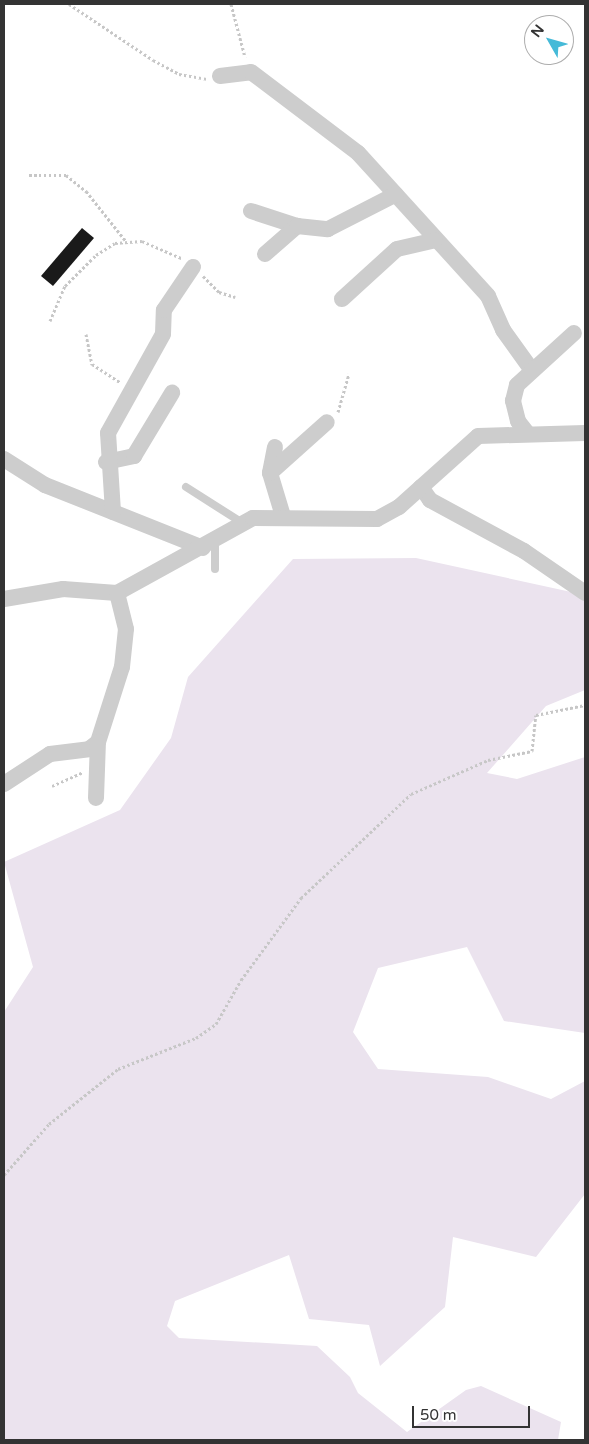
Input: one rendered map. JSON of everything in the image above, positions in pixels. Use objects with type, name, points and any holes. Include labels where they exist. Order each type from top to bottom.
[{"type":"street","points":[[220,76],[251,72],[358,153],[435,240],[488,296],[502,330],[531,369]]},
{"type":"street","points":[[251,211],[298,226],[328,229],[396,194]]},
{"type":"street","points":[[265,254],[298,226]]},
{"type":"street","points":[[342,299],[397,249],[435,240]]},
{"type":"street","points":[[113,512],[106,462],[108,433],[163,334],[164,310],[193,267]]},
{"type":"street","points":[[528,434],[518,421],[513,401],[517,385],[531,369],[574,333]]},
{"type":"street","points":[[106,462],[134,456],[172,392]]},
{"type":"street","points":[[270,473],[327,422]]},
{"type":"street","points":[[4,599],[77,590],[117,593],[209,545],[241,522],[282,516],[377,519],[421,488],[478,436],[585,433]]},
{"type":"street","points":[[275,447],[270,473],[282,516]]},
{"type":"street","points":[[4,459],[45,485],[113,512],[209,545]]},
{"type":"street","points":[[421,488],[430,500],[524,551],[585,593]]},
{"type":"street","points":[[4,588],[57,582],[77,590]]},
{"type":"street","points":[[96,798],[98,742],[122,668],[126,628],[117,593]]},
{"type":"street","points":[[4,784],[50,754],[90,749],[98,742]]},
{"type":"lane","points":[[186,487],[241,522]]},
{"type":"lane","points":[[209,545],[215,570]]},
{"type":"path","points":[[69,4],[179,74],[210,79],[220,76]]},
{"type":"path","points":[[231,4],[251,72]]},
{"type":"path","points":[[30,175],[66,175],[86,192],[125,240]]},
{"type":"path","points":[[50,322],[60,292],[70,281],[96,255],[125,240],[142,241],[193,267],[211,286],[235,297]]},
{"type":"path","points":[[86,334],[92,364],[132,388]]},
{"type":"path","points":[[327,422],[336,421],[349,374]]},
{"type":"path","points":[[4,1175],[49,1124],[118,1069],[196,1038],[216,1024],[241,980],[301,898],[410,794],[470,766],[532,751],[536,715],[585,705]]},
{"type":"path","points":[[52,786],[97,765]]},
{"type":"shaded area","points":[[416,558],[585,595],[585,690],[546,706],[487,773],[517,779],[585,757],[585,1033],[504,1021],[467,947],[378,968],[353,1032],[378,1069],[488,1077],[551,1099],[585,1081],[585,1194],[536,1257],[453,1237],[445,1307],[380,1366],[369,1325],[309,1319],[289,1255],[175,1301],[167,1326],[179,1338],[317,1346],[350,1377],[358,1393],[407,1432],[466,1390],[481,1386],[561,1422],[558,1440],[4,1440],[4,1012],[33,967],[4,862],[120,810],[171,738],[188,677],[293,559]]},
{"type":"building","points":[[82,228],[94,238],[53,286],[41,276]]}]
